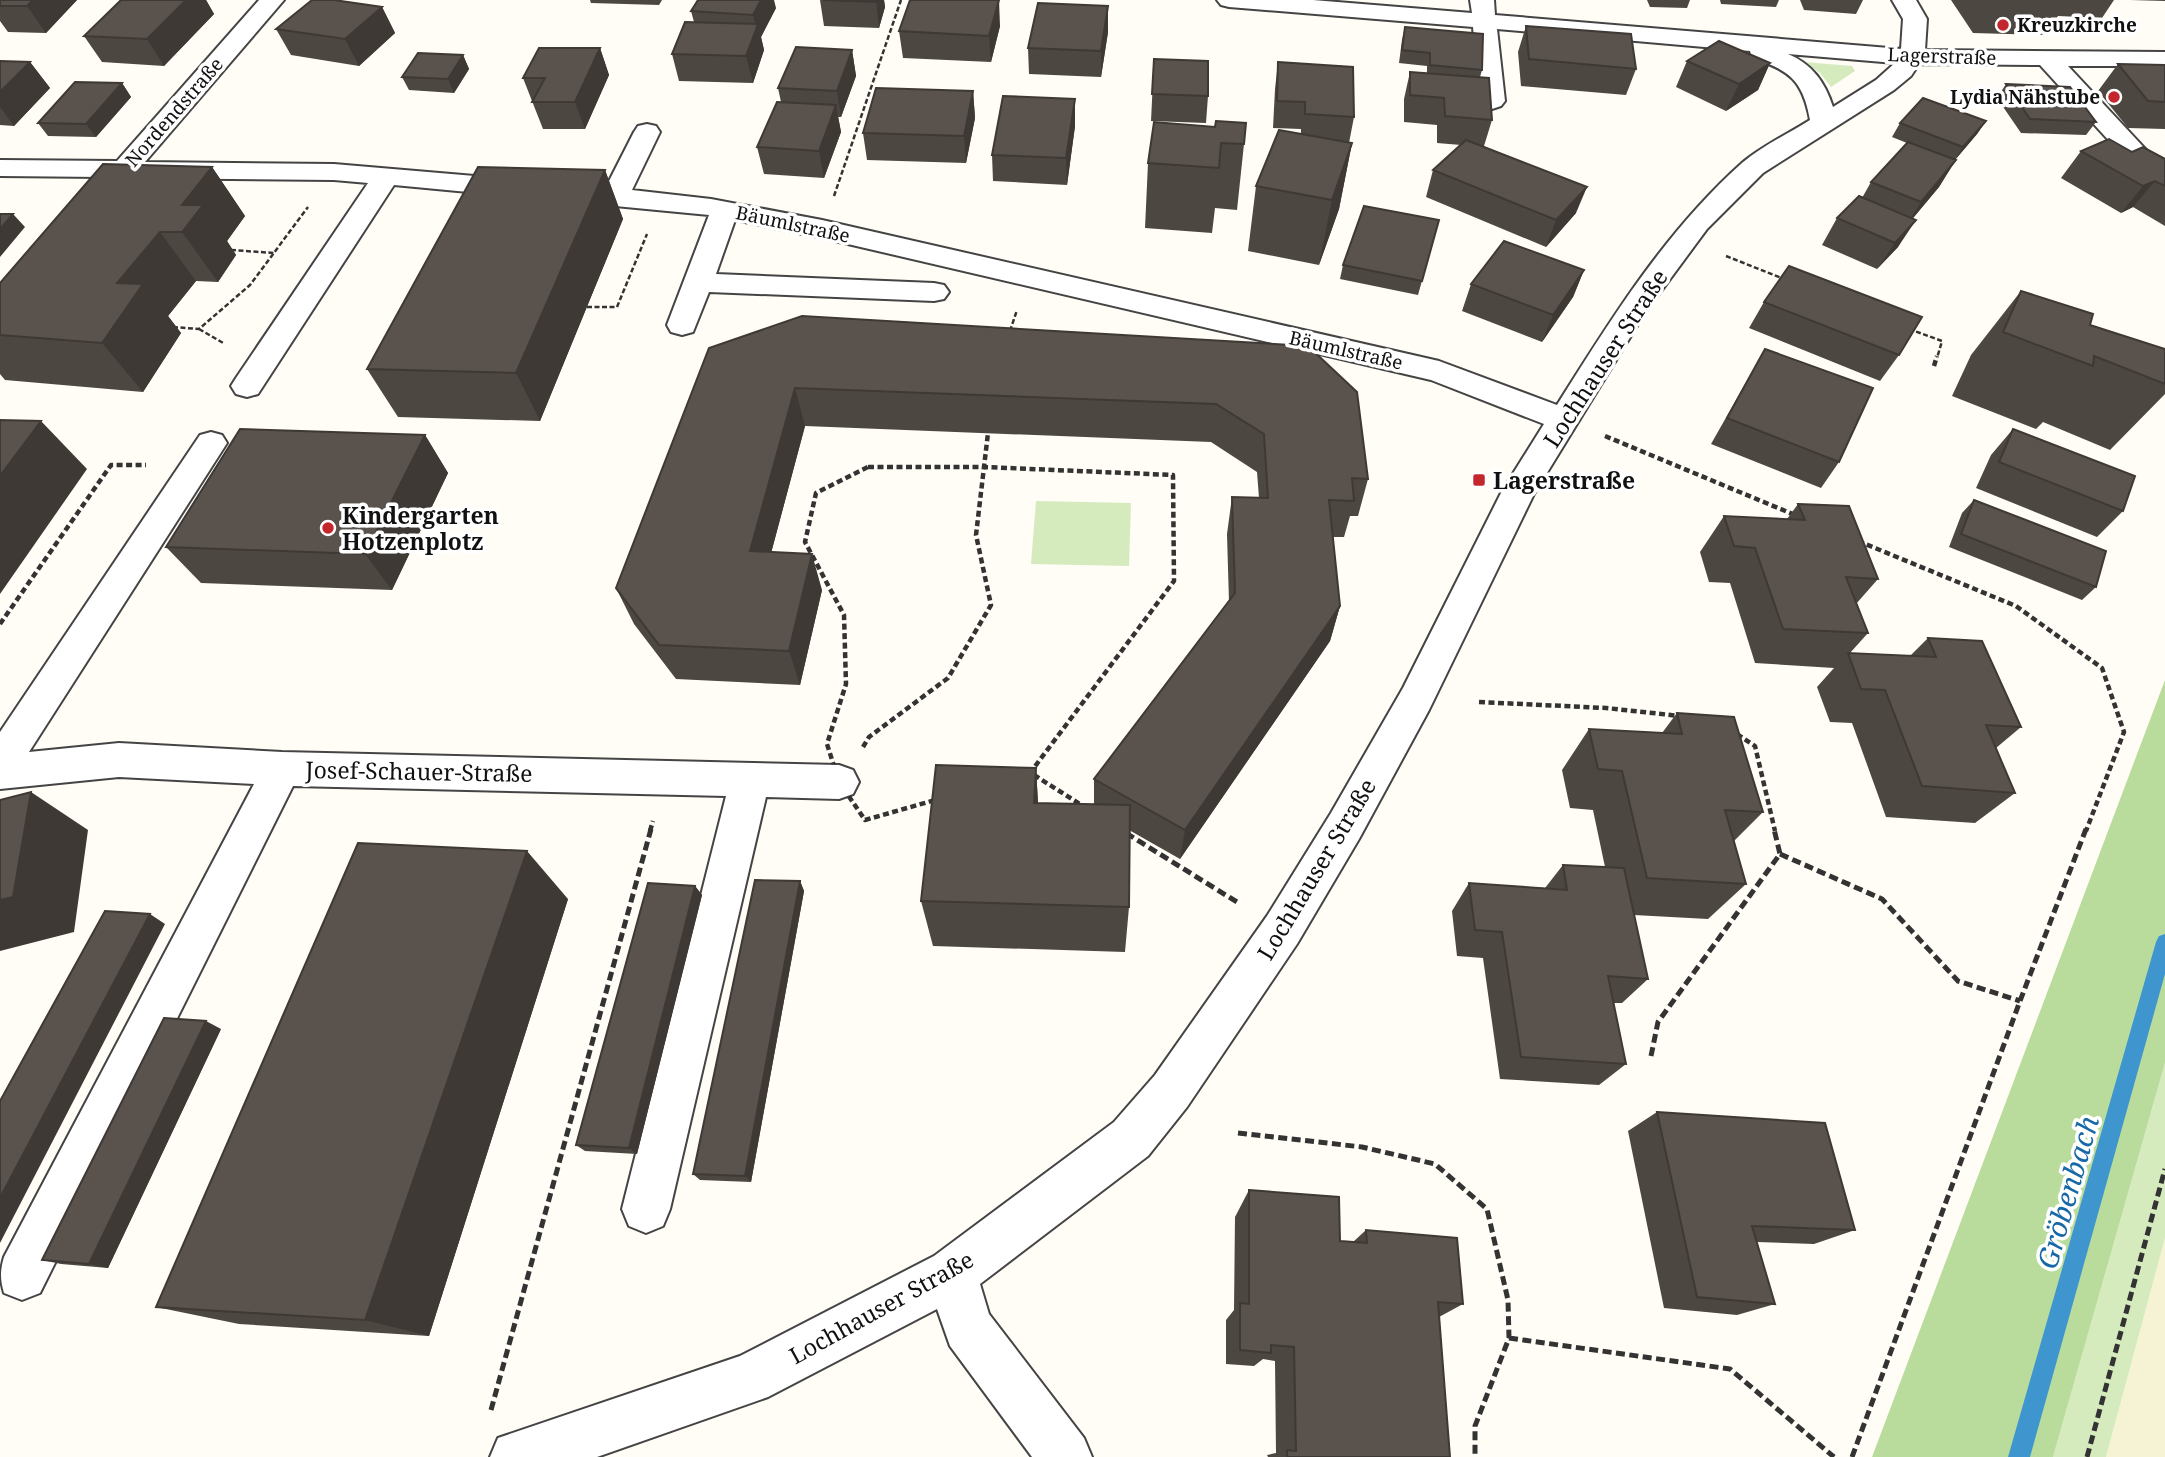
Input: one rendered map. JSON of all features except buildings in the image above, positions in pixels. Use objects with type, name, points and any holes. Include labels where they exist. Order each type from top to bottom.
[{"type":"street","name":"Nordendstraße","points":[[96,204],[272,0]]},
{"type":"street","name":"Lagerstraße","points":[[1230,0],[1483,11],[1719,41],[1912,57],[2165,59]]},
{"type":"street","points":[[1904,0],[1915,19],[1912,57]]},
{"type":"street","points":[[1483,11],[1492,101]]},
{"type":"street","name":"Lagerstraße","points":[[1719,41],[1782,58],[1808,76],[1816,91],[1824,124]]},
{"type":"street","name":"Lochhauser Straße","points":[[517,1457],[750,1379],[952,1274],[1131,1139],[1171,1091],[1282,930],[1345,826],[1416,699],[1519,491],[1633,308],[1697,223],[1754,167],[1885,85],[1902,71],[1912,57]]},
{"type":"street","points":[[2048,59],[2141,160]]},
{"type":"street","points":[[615,196],[647,132]]},
{"type":"street","name":"Bäumlstraße","points":[[0,168],[334,172],[615,196],[725,210],[822,229],[1439,372],[1564,420]]},
{"type":"street","points":[[247,386],[386,176]]},
{"type":"street","points":[[682,325],[725,210]]},
{"type":"street","points":[[698,282],[934,292]]},
{"type":"street","points":[[0,764],[203,454]]},
{"type":"street","name":"Josef-Schauer-Straße","points":[[0,772],[119,760],[282,769],[750,780],[843,777]]},
{"type":"street","points":[[22,1275],[282,769]]},
{"type":"street","points":[[646,1209],[750,780]]},
{"type":"street","points":[[952,1274],[968,1328],[1065,1457]]},
{"type":"path","points":[[822,229],[901,0]]},
{"type":"path","points":[[172,327],[199,329],[250,285],[334,172]]},
{"type":"path","points":[[587,307],[617,307],[661,201]]},
{"type":"path","points":[[231,250],[274,253]]},
{"type":"path","points":[[1727,256],[1790,281]]},
{"type":"path","points":[[1008,340],[1026,276]]},
{"type":"path","points":[[1904,326],[1942,341],[1934,366]]},
{"type":"path","points":[[862,748],[869,737],[948,678],[991,606],[976,534],[988,433]]},
{"type":"path","points":[[1605,436],[1799,516]]},
{"type":"path","points":[[0,624],[111,465],[203,454]]},
{"type":"path","points":[[868,467],[984,467],[1173,475],[1174,581],[1030,773],[865,820],[827,744],[846,684],[844,615],[806,542],[816,493],[868,467]]},
{"type":"path","points":[[1850,537],[2016,606],[2102,668],[2124,732],[2020,1001],[1852,1457]]},
{"type":"path","points":[[1479,702],[1606,708],[1686,716]]},
{"type":"path","points":[[1651,1056],[1658,1022],[1780,854],[1755,746],[1734,733]]},
{"type":"path","points":[[1030,773],[1088,809]]},
{"type":"path","points":[[491,1411],[666,776]]},
{"type":"path","points":[[1122,830],[1237,902]]},
{"type":"path","points":[[1780,854],[1882,899],[1958,981],[2020,1001]]},
{"type":"path","points":[[1238,1133],[1362,1147],[1435,1164],[1487,1209],[1508,1300],[1510,1338],[1475,1426],[1475,1457]]},
{"type":"path","points":[[2087,1457],[2165,1169]]},
{"type":"path","points":[[1510,1338],[1544,1345],[1730,1369],[1834,1457]]},
{"type":"shaded area","points":[[2165,1238],[2165,1457],[2106,1457]]},
{"type":"green space","points":[[1804,62],[1852,66],[1855,71],[1831,87],[1820,73]]},
{"type":"green space","points":[[1036,501],[1131,503],[1129,566],[1031,564]]},
{"type":"green space","points":[[2165,680],[2165,1063],[2053,1457],[1872,1457]]},
{"type":"green space","points":[[2165,1063],[2165,1238],[2106,1457],[2053,1457]]},
{"type":"waterway","name":"Gröbenbach","points":[[2019,1457],[2165,942]]},
{"type":"place","name":"Kreuzkirche","points":[[2003,25]]},
{"type":"place","name":"Lydia Nähstube","points":[[2114,97]]},
{"type":"place","name":"Lagerstraße","points":[[1479,480]]},
{"type":"place","name":"Kindergarten Hotzenplotz","points":[[328,528]]}]
